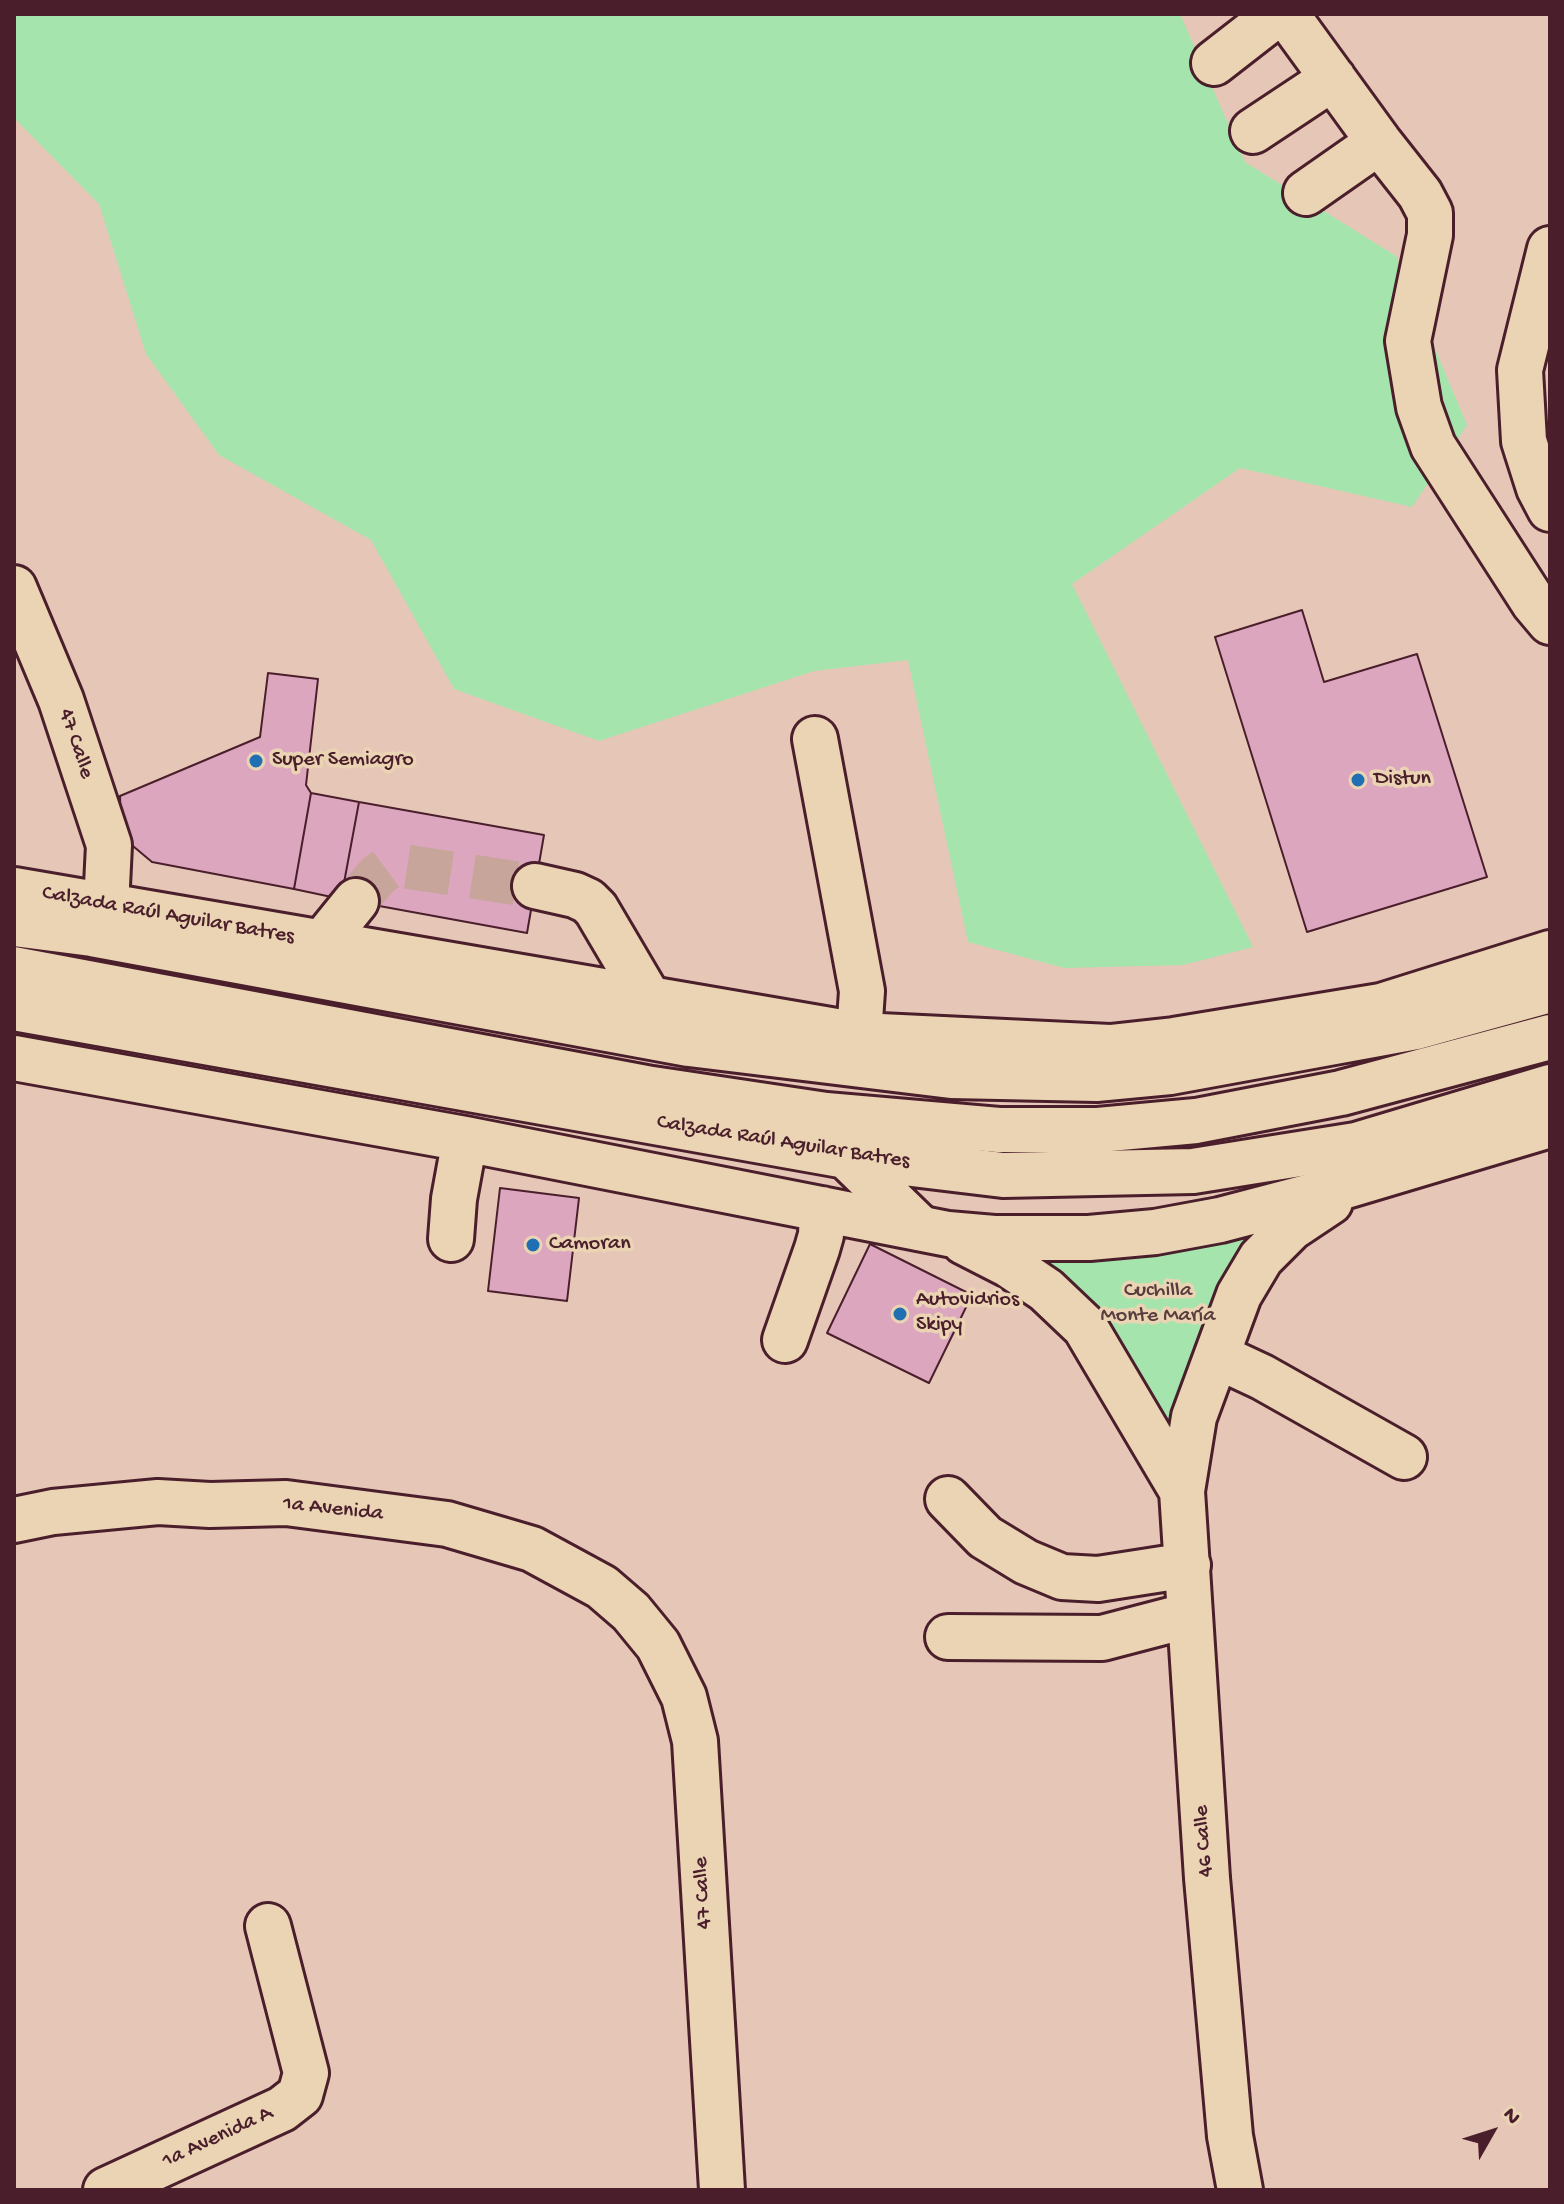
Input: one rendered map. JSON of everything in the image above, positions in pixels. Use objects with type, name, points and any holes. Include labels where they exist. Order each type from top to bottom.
[{"type":"main road","points":[[1214,63],[1277,14]]},
{"type":"main road","points":[[1286,14],[1420,194],[1430,213],[1430,235],[1408,341],[1419,407],[1433,446],[1534,603],[1550,622]]},
{"type":"main road","points":[[1253,131],[1333,78]]},
{"type":"main road","points":[[1306,193],[1379,142]]},
{"type":"main road","points":[[1550,249],[1520,370],[1524,441],[1539,488],[1550,509]]},
{"type":"main road","name":"47 Calle","points":[[14,588],[61,700],[109,845],[106,906]]},
{"type":"main road","points":[[815,739],[862,991],[859,1035]]},
{"type":"main road","points":[[535,886],[588,901],[596,909],[649,999]]},
{"type":"main road","name":"Calzada Raúl Aguilar Batres","points":[[14,890],[859,1035],[1110,1047],[1174,1040],[1381,1006],[1550,953]]},
{"type":"main road","points":[[322,943],[356,901]]},
{"type":"main road","points":[[14,924],[92,934],[689,1044],[951,1076],[1096,1079],[1170,1072],[1416,1027],[1550,990]]},
{"type":"main road","points":[[14,969],[652,1089],[826,1115],[999,1130],[1098,1130],[1196,1121],[1341,1093],[1550,1037]]},
{"type":"main road","name":"Calzada Raúl Aguilar Batres","points":[[14,1008],[846,1156],[1003,1175],[1193,1171],[1356,1145],[1550,1087]]},
{"type":"main road","points":[[14,1058],[465,1139],[934,1231],[1032,1240],[1155,1232],[1220,1220],[1359,1183],[1550,1125]]},
{"type":"main road","points":[[451,1239],[455,1188],[465,1139]]},
{"type":"main road","points":[[846,1156],[934,1231]]},
{"type":"main road","name":"46 Calle","points":[[1240,2190],[1230,2136],[1210,1908],[1182,1491],[1194,1417],[1239,1295],[1261,1258],[1291,1228],[1359,1183]]},
{"type":"main road","points":[[785,1340],[821,1235],[822,1209]]},
{"type":"main road","name":"46 Calle","points":[[934,1231],[1009,1265],[1046,1290],[1085,1327],[1182,1491]]},
{"type":"main road","points":[[1217,1356],[1262,1377],[1404,1457]]},
{"type":"main road","points":[[948,1499],[985,1537],[1026,1562],[1062,1577],[1098,1579],[1188,1565]]},
{"type":"main road","name":"1a Avenida","points":[[14,1520],[53,1512],[158,1502],[210,1505],[286,1503],[447,1524],[532,1549],[602,1587],[631,1612]]},
{"type":"main road","name":"47 Calle","points":[[631,1612],[658,1645],[684,1697],[695,1741],[722,2190]]},
{"type":"main road","points":[[948,1637],[1102,1638],[1190,1615]]},
{"type":"main road","name":"1a Avenida A","points":[[106,2190],[282,2109],[300,2095],[306,2073],[268,1926]]},
{"type":"green space","points":[[14,14],[1180,14],[1245,162],[1396,256],[1467,425],[1412,507],[1240,468],[1072,584],[1253,947],[1183,965],[1064,968],[968,942],[908,660],[814,671],[599,741],[454,689],[371,540],[219,455],[146,354],[99,204],[14,118]]},
{"type":"green space","name":"Cuchilla Monte María","points":[[1290,1219],[1182,1491],[1011,1256]]},
{"type":"building","name":"Distun","points":[[1302,610],[1324,682],[1417,654],[1487,877],[1307,932],[1215,637]]},
{"type":"building","name":"Super Semiagro","points":[[268,673],[318,679],[306,785],[311,793],[294,889],[152,862],[121,836],[120,796],[260,737]]},
{"type":"building","points":[[311,793],[359,802],[341,899],[294,889]]},
{"type":"building","points":[[359,802],[544,835],[527,933],[341,899]]},
{"type":"building","name":"Camoran","points":[[500,1188],[579,1198],[567,1301],[488,1291]]},
{"type":"building","name":"Autovidrios Skipy","points":[[870,1244],[972,1295],[929,1383],[827,1333]]},
{"type":"tunnel","points":[[356,901],[389,867],[402,866],[535,886]]},
{"type":"place","name":"Super Semiagro","points":[[256,761]]},
{"type":"place","name":"Distun","points":[[1358,780]]},
{"type":"place","name":"Camoran","points":[[533,1245]]},
{"type":"place","name":"Autovidrios Skipy","points":[[900,1314]]}]
